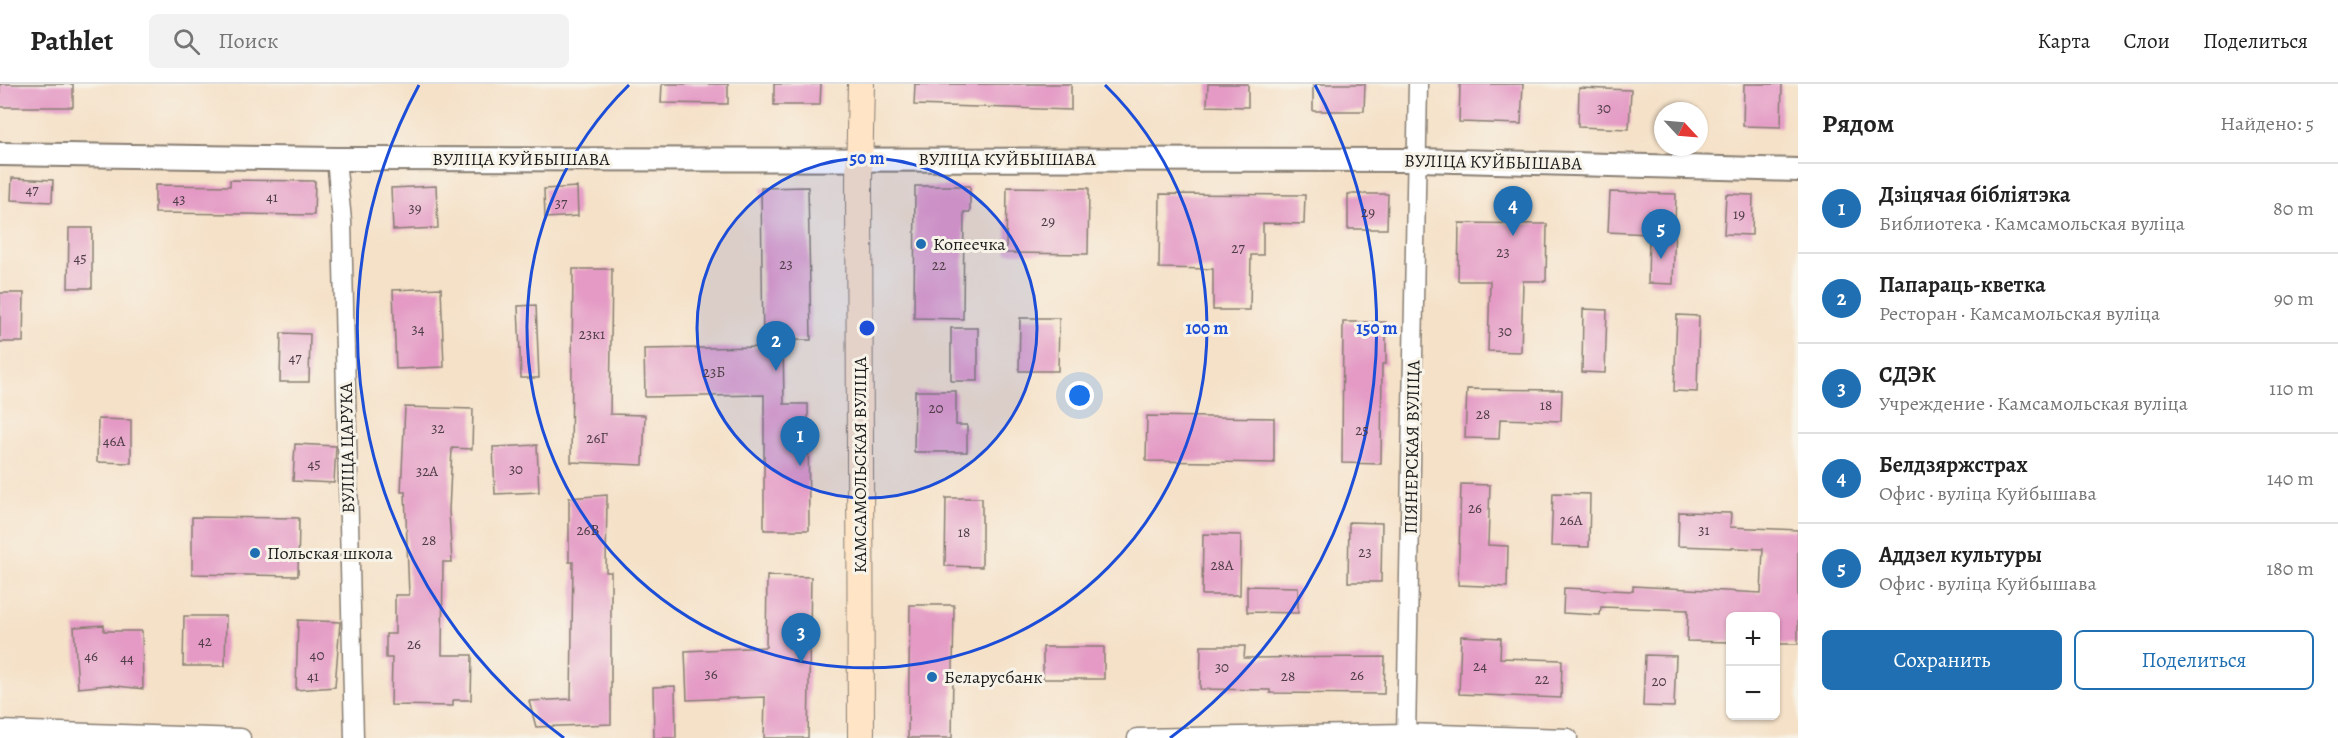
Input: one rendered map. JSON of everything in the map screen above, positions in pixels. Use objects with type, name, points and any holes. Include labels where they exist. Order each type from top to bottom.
[{"type":"main road","name":"КАМСАМОЛЬСКАЯ ВУЛІЦА","points":[[861,84],[861,738]]},
{"type":"street","name":"ПІЯНЕРСКАЯ ВУЛІЦА","points":[[1406,735],[1418,84]]},
{"type":"street","name":"ВУЛІЦА КУЙБЫШАВА","points":[[0,154],[336,159],[1418,160],[1798,170]]},
{"type":"street","name":"ВУЛІЦА ЦАРУКА","points":[[336,159],[342,221],[354,738]]},
{"type":"street","points":[[0,730],[241,738]]},
{"type":"street","points":[[1137,738],[1406,735],[1568,738]]},
{"type":"building","points":[[0,84],[73,84],[73,107],[0,107]]},
{"type":"building","points":[[662,84],[728,84],[728,104],[661,103]]},
{"type":"building","points":[[774,84],[821,84],[820,105],[774,105]]},
{"type":"building","points":[[915,84],[1071,84],[1071,110],[914,105]]},
{"type":"building","points":[[1208,84],[1248,84],[1248,107],[1207,106]]},
{"type":"building","points":[[1313,84],[1365,84],[1364,111],[1313,111]]},
{"type":"building","points":[[1460,84],[1523,84],[1521,124],[1459,122]]},
{"type":"building","points":[[1744,84],[1782,84],[1781,127],[1743,126]]},
{"type":"building","points":[[1579,88],[1631,90],[1629,129],[1578,127]]},
{"type":"building","points":[[12,178],[53,180],[52,202],[11,200]]},
{"type":"building","points":[[230,180],[315,181],[314,215],[155,213],[155,185],[230,186]]},
{"type":"building","points":[[436,186],[438,228],[393,230],[391,188]]},
{"type":"building","points":[[915,186],[970,186],[970,212],[964,212],[963,319],[914,318]]},
{"type":"building","points":[[577,187],[578,216],[545,218],[544,189]]},
{"type":"building","points":[[808,187],[811,340],[783,340],[784,404],[808,404],[809,530],[764,530],[764,395],[645,397],[644,349],[763,347],[761,188]]},
{"type":"building","points":[[1007,187],[1089,188],[1088,254],[1006,253]]},
{"type":"building","points":[[1610,192],[1676,194],[1673,284],[1648,283],[1649,234],[1608,232]]},
{"type":"building","points":[[1160,194],[1305,195],[1304,224],[1263,223],[1263,255],[1251,255],[1250,310],[1213,310],[1213,269],[1159,268]]},
{"type":"building","points":[[1348,194],[1388,194],[1387,229],[1348,229]]},
{"type":"building","points":[[1726,194],[1753,195],[1752,235],[1724,234]]},
{"type":"building","points":[[1459,223],[1547,224],[1546,281],[1523,281],[1521,352],[1488,351],[1490,281],[1458,281]]},
{"type":"building","points":[[69,228],[92,228],[92,288],[68,288]]},
{"type":"building","points":[[573,269],[612,269],[610,414],[645,415],[643,465],[571,462]]},
{"type":"building","points":[[441,288],[444,367],[396,369],[393,290]]},
{"type":"building","points":[[0,293],[24,293],[23,342],[0,342]]},
{"type":"building","points":[[536,305],[539,378],[521,378],[518,306]]},
{"type":"building","points":[[1583,309],[1607,310],[1605,373],[1582,372]]},
{"type":"building","points":[[1677,315],[1699,316],[1697,392],[1674,391]]},
{"type":"building","points":[[1020,318],[1059,318],[1058,371],[1019,371]]},
{"type":"building","points":[[1343,322],[1386,322],[1386,364],[1382,364],[1381,464],[1342,463]]},
{"type":"building","points":[[951,328],[978,328],[978,381],[951,381]]},
{"type":"building","points":[[281,333],[310,334],[309,382],[280,382]]},
{"type":"building","points":[[1467,389],[1562,390],[1561,421],[1500,419],[1499,439],[1465,438]]},
{"type":"building","points":[[915,391],[956,391],[956,425],[967,425],[967,452],[914,452]]},
{"type":"building","points":[[405,407],[473,409],[472,449],[452,448],[449,511],[452,562],[443,562],[442,655],[472,655],[471,700],[453,700],[453,706],[391,705],[392,658],[386,658],[386,634],[395,634],[395,595],[409,595],[405,492],[401,492]]},
{"type":"building","points":[[1147,416],[1274,418],[1274,463],[1146,461]]},
{"type":"building","points":[[98,419],[131,420],[131,463],[97,462]]},
{"type":"building","points":[[295,444],[336,446],[334,483],[293,481]]},
{"type":"building","points":[[537,445],[539,492],[495,494],[493,447]]},
{"type":"building","points":[[1461,484],[1490,485],[1488,545],[1508,546],[1507,587],[1458,585]]},
{"type":"building","points":[[1553,493],[1590,494],[1589,547],[1551,546]]},
{"type":"building","points":[[607,495],[606,572],[611,572],[611,724],[536,727],[529,701],[571,699],[573,562],[569,562],[569,498]]},
{"type":"building","points":[[946,498],[982,498],[982,567],[945,566]]},
{"type":"building","points":[[1679,512],[1731,513],[1730,527],[1798,530],[1798,644],[1780,644],[1780,612],[1726,612],[1726,642],[1687,641],[1688,610],[1601,607],[1600,615],[1563,613],[1564,588],[1633,591],[1633,586],[1761,593],[1763,549],[1678,546]]},
{"type":"building","points":[[192,517],[299,518],[298,576],[192,574]]},
{"type":"building","points":[[1349,522],[1382,523],[1381,582],[1348,582]]},
{"type":"building","points":[[1203,534],[1241,535],[1240,595],[1202,595]]},
{"type":"building","points":[[767,576],[811,577],[808,738],[764,738],[765,697],[687,700],[685,651],[766,647]]},
{"type":"building","points":[[1247,586],[1298,587],[1298,613],[1247,612]]},
{"type":"building","points":[[910,605],[954,605],[952,738],[908,738]]},
{"type":"building","points":[[184,616],[226,616],[225,666],[183,666]]},
{"type":"building","points":[[298,620],[340,622],[335,687],[296,690]]},
{"type":"building","points":[[104,625],[104,631],[142,631],[143,689],[108,685],[78,688],[74,627]]},
{"type":"building","points":[[1461,636],[1501,638],[1500,658],[1562,660],[1561,698],[1459,694]]},
{"type":"building","points":[[1201,646],[1245,646],[1244,658],[1385,657],[1384,694],[1270,693],[1270,690],[1200,689]]},
{"type":"building","points":[[1043,647],[1104,647],[1104,679],[1043,679]]},
{"type":"building","points":[[1645,655],[1676,656],[1674,707],[1643,706]]},
{"type":"building","points":[[675,686],[676,738],[654,738],[653,687]]},
{"type":"place","name":"Белдзяржстрах","points":[[1513,236]]},
{"type":"place","name":"Копеечка","points":[[921,244]]},
{"type":"place","name":"Аддзел культуры","points":[[1661,259]]},
{"type":"place","name":"Папараць-кветка","points":[[776,371]]},
{"type":"place","name":"Дзіцячая бібліятэка","points":[[800,466]]},
{"type":"place","name":"Польская школа","points":[[255,553]]},
{"type":"place","name":"СДЭК","points":[[801,663]]},
{"type":"place","name":"Беларусбанк","points":[[932,677]]}]
